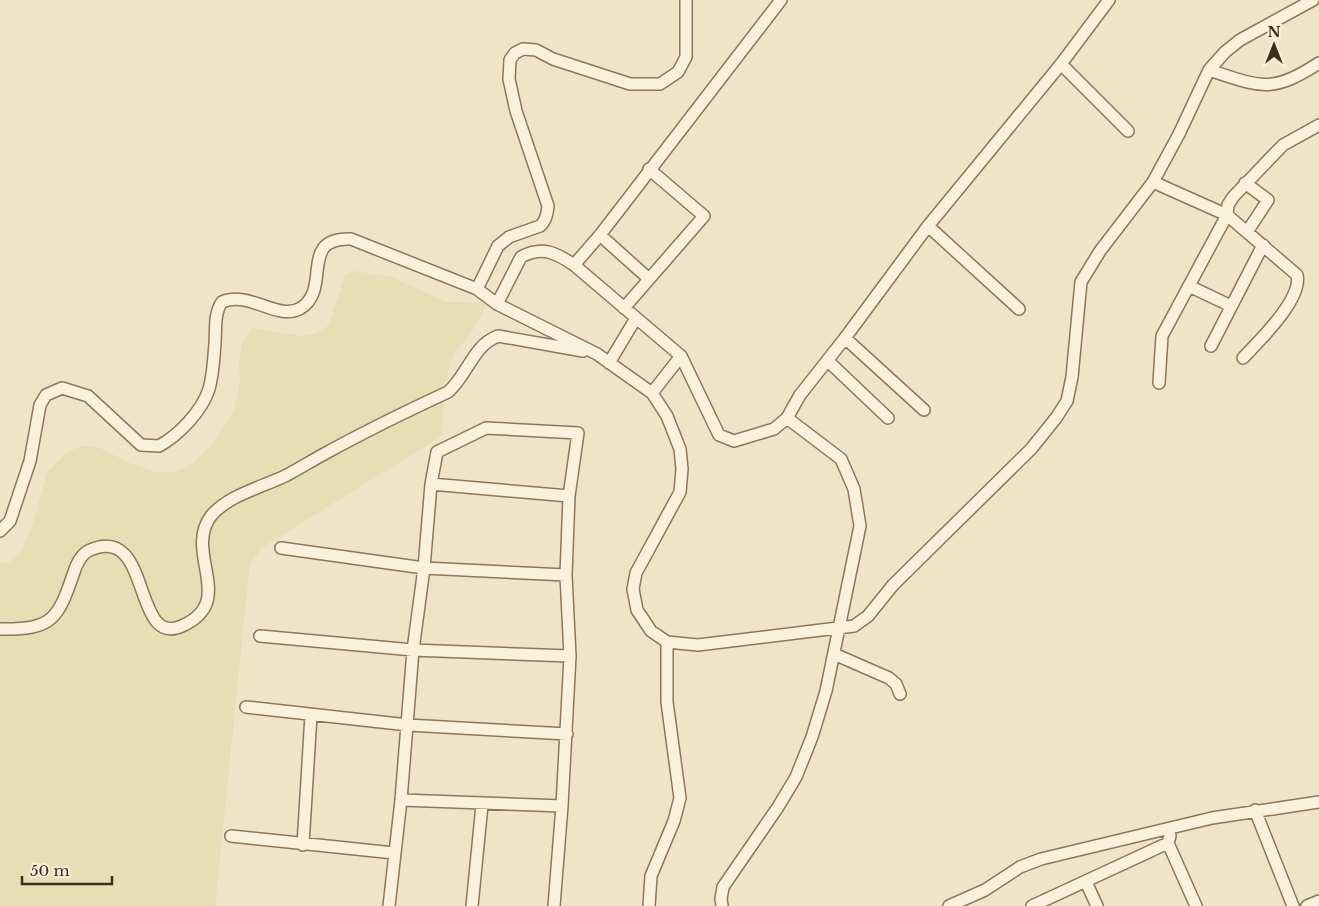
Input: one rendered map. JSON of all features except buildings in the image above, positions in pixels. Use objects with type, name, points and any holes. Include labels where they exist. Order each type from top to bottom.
[{"type":"street","points":[[477,289],[498,246],[509,237],[544,223],[548,206],[516,111],[509,79],[510,60],[523,48],[536,50],[553,59],[630,84],[660,84],[678,72],[686,57],[686,0]]},
{"type":"street","points":[[574,265],[600,235],[781,0]]},
{"type":"street","points":[[497,304],[521,257],[530,252],[546,250],[574,265],[681,356],[720,435],[725,439],[734,441],[756,436],[774,429],[787,418],[800,395],[828,361],[928,226],[1060,64],[1109,0]]},
{"type":"street","points":[[0,531],[10,521],[30,460],[40,405],[46,395],[62,388],[88,396],[141,445],[159,446],[183,427],[201,405],[209,389],[216,318],[218,307],[222,302],[242,298],[286,312],[301,308],[312,298],[317,282],[316,265],[321,250],[329,243],[340,239],[351,239],[477,289],[497,304],[533,320],[597,354],[652,393],[667,416],[680,449],[682,469],[680,492],[636,573],[633,589],[637,610],[651,630],[667,642],[698,645],[839,630],[854,626],[868,616],[893,585],[1031,449],[1067,401],[1072,377],[1081,282],[1100,252],[1152,182],[1179,134],[1210,70],[1225,52],[1240,40],[1313,0]]},
{"type":"street","points":[[1210,70],[1251,84],[1275,85],[1319,63]]},
{"type":"street","points":[[1060,64],[1128,131]]},
{"type":"street","points":[[1159,383],[1162,336],[1227,215],[1228,205],[1233,196],[1283,145],[1319,125]]},
{"type":"street","points":[[624,308],[704,216],[650,169]]},
{"type":"street","points":[[1152,182],[1227,215],[1297,276],[1298,285],[1273,328],[1242,358]]},
{"type":"street","points":[[1246,183],[1268,200],[1247,232]]},
{"type":"street","points":[[928,226],[1019,309]]},
{"type":"street","points":[[600,235],[649,279]]},
{"type":"street","points":[[1211,346],[1263,245]]},
{"type":"street","points":[[1189,286],[1231,306]]},
{"type":"street","points":[[609,363],[636,318]]},
{"type":"street","points":[[524,339],[533,320]]},
{"type":"street","points":[[0,629],[26,629],[42,624],[56,614],[63,606],[77,564],[86,552],[104,545],[120,550],[131,564],[155,621],[164,627],[175,629],[184,625],[206,604],[210,591],[202,554],[202,538],[211,516],[224,505],[288,475],[334,448],[448,392],[481,346],[488,340],[498,336],[524,339],[597,354]]},
{"type":"street","points":[[845,338],[924,410]]},
{"type":"street","points":[[652,393],[681,356]]},
{"type":"street","points":[[828,361],[888,418]]},
{"type":"street","points":[[722,906],[723,887],[778,807],[804,761],[826,691],[860,526],[854,489],[841,458],[787,418]]},
{"type":"street","points":[[389,906],[408,725],[413,650],[424,568],[431,484],[437,452],[486,428],[578,433],[569,496],[566,575],[570,656],[567,734],[554,906]]},
{"type":"street","points":[[431,484],[569,496]]},
{"type":"street","points":[[281,548],[424,568],[566,575]]},
{"type":"street","points":[[260,636],[413,650],[570,656]]},
{"type":"street","points":[[649,906],[651,876],[674,821],[680,798],[667,702],[667,642]]},
{"type":"street","points":[[834,654],[889,678],[896,684],[900,694]]},
{"type":"street","points":[[246,707],[408,725],[567,734]]},
{"type":"street","points":[[303,845],[312,715]]},
{"type":"street","points":[[400,800],[482,805],[562,806]]},
{"type":"street","points":[[949,906],[985,890],[1020,867],[1041,859],[1172,827],[1255,810],[1319,802]]},
{"type":"street","points":[[472,906],[482,805]]},
{"type":"street","points":[[1255,810],[1293,906]]},
{"type":"street","points":[[1172,827],[1168,843],[1196,906]]},
{"type":"street","points":[[231,836],[394,853]]},
{"type":"street","points":[[1032,906],[1168,843]]},
{"type":"street","points":[[1086,882],[1097,906]]},
{"type":"street","points":[[1307,906],[1319,901]]},
{"type":"shaded area","points":[[354,271],[391,277],[446,302],[487,303],[473,330],[453,355],[445,382],[442,436],[263,547],[250,563],[215,906],[0,906],[0,564],[9,562],[22,551],[32,526],[48,471],[68,451],[84,446],[98,447],[132,464],[156,472],[174,472],[189,467],[212,445],[234,410],[240,382],[239,362],[242,344],[253,328],[303,336],[317,333],[329,325],[345,275]]}]
